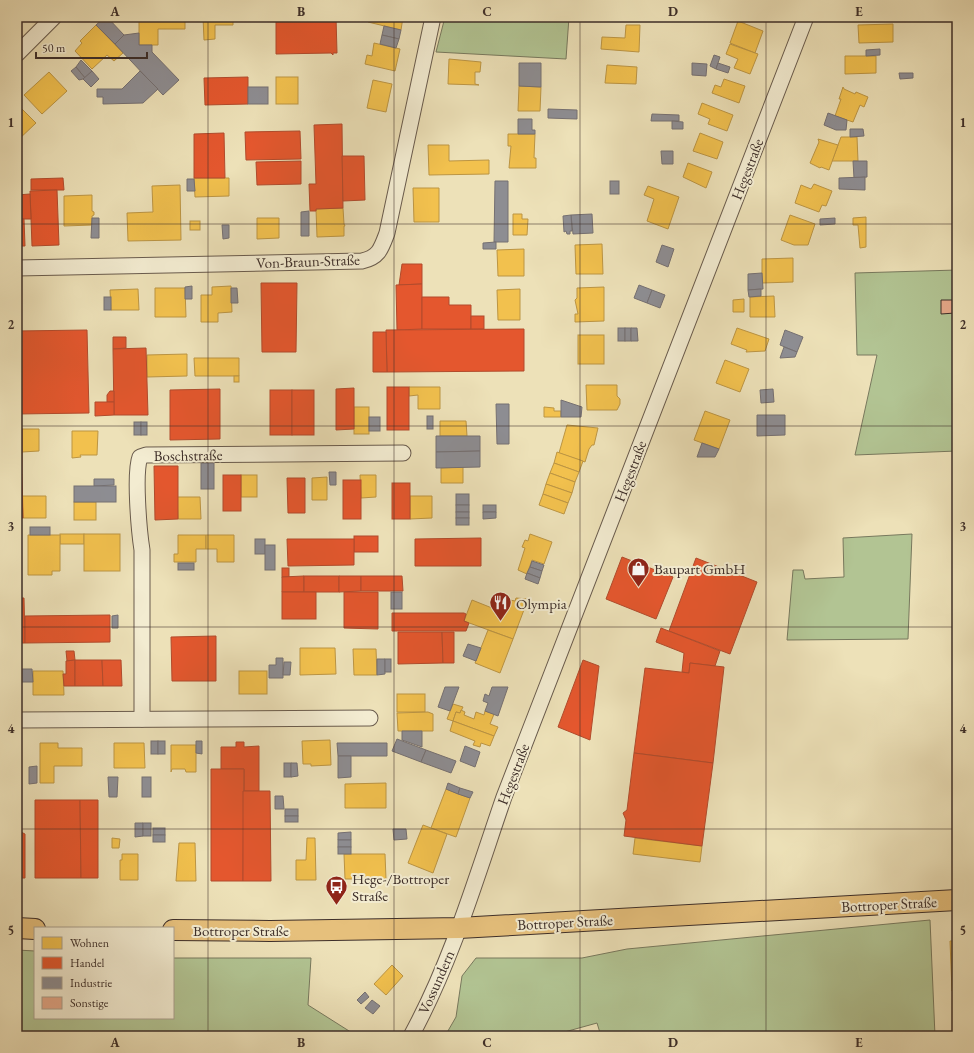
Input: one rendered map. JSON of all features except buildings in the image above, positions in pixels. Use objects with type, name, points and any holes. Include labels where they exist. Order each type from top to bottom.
[{"type":"main road","name":"Bottroper Straße","points":[[174,930],[270,931],[460,928],[957,900]]},
{"type":"main road","points":[[17,928],[34,929]]},
{"type":"street","points":[[17,54],[54,17]]},
{"type":"street","name":"Von-Braun-Straße","points":[[17,268],[362,261],[374,258],[381,248],[387,233],[434,17]]},
{"type":"street","name":"Hegestraße","points":[[460,928],[507,790],[806,17]]},
{"type":"street","name":"Boschstraße","points":[[142,719],[142,550],[139,532],[138,473],[140,457],[146,455],[403,453]]},
{"type":"street","points":[[17,720],[370,718]]},
{"type":"street","name":"Vossundern","points":[[411,1036],[428,1004],[460,928]]},
{"type":"green space","points":[[445,17],[569,17],[566,59],[436,52]]},
{"type":"green space","points":[[957,270],[957,451],[855,455],[877,355],[857,355],[855,273]]},
{"type":"green space","points":[[912,534],[908,639],[787,640],[793,570],[803,570],[805,579],[844,577],[843,538]]},
{"type":"green space","points":[[930,920],[935,1036],[601,1036],[597,1023],[550,1036],[445,1036],[456,1017],[462,976],[476,958],[582,958],[627,949]]},
{"type":"green space","points":[[17,950],[34,951],[34,1019],[174,1019],[174,958],[311,958],[308,1005],[357,1036],[17,1036]]},
{"type":"place","name":"Baupart GmbH","points":[[639,588]]},
{"type":"place","name":"Olympia","points":[[500,622]]},
{"type":"place","name":"Hege-/Bottroper Straße","points":[[337,906]]}]
